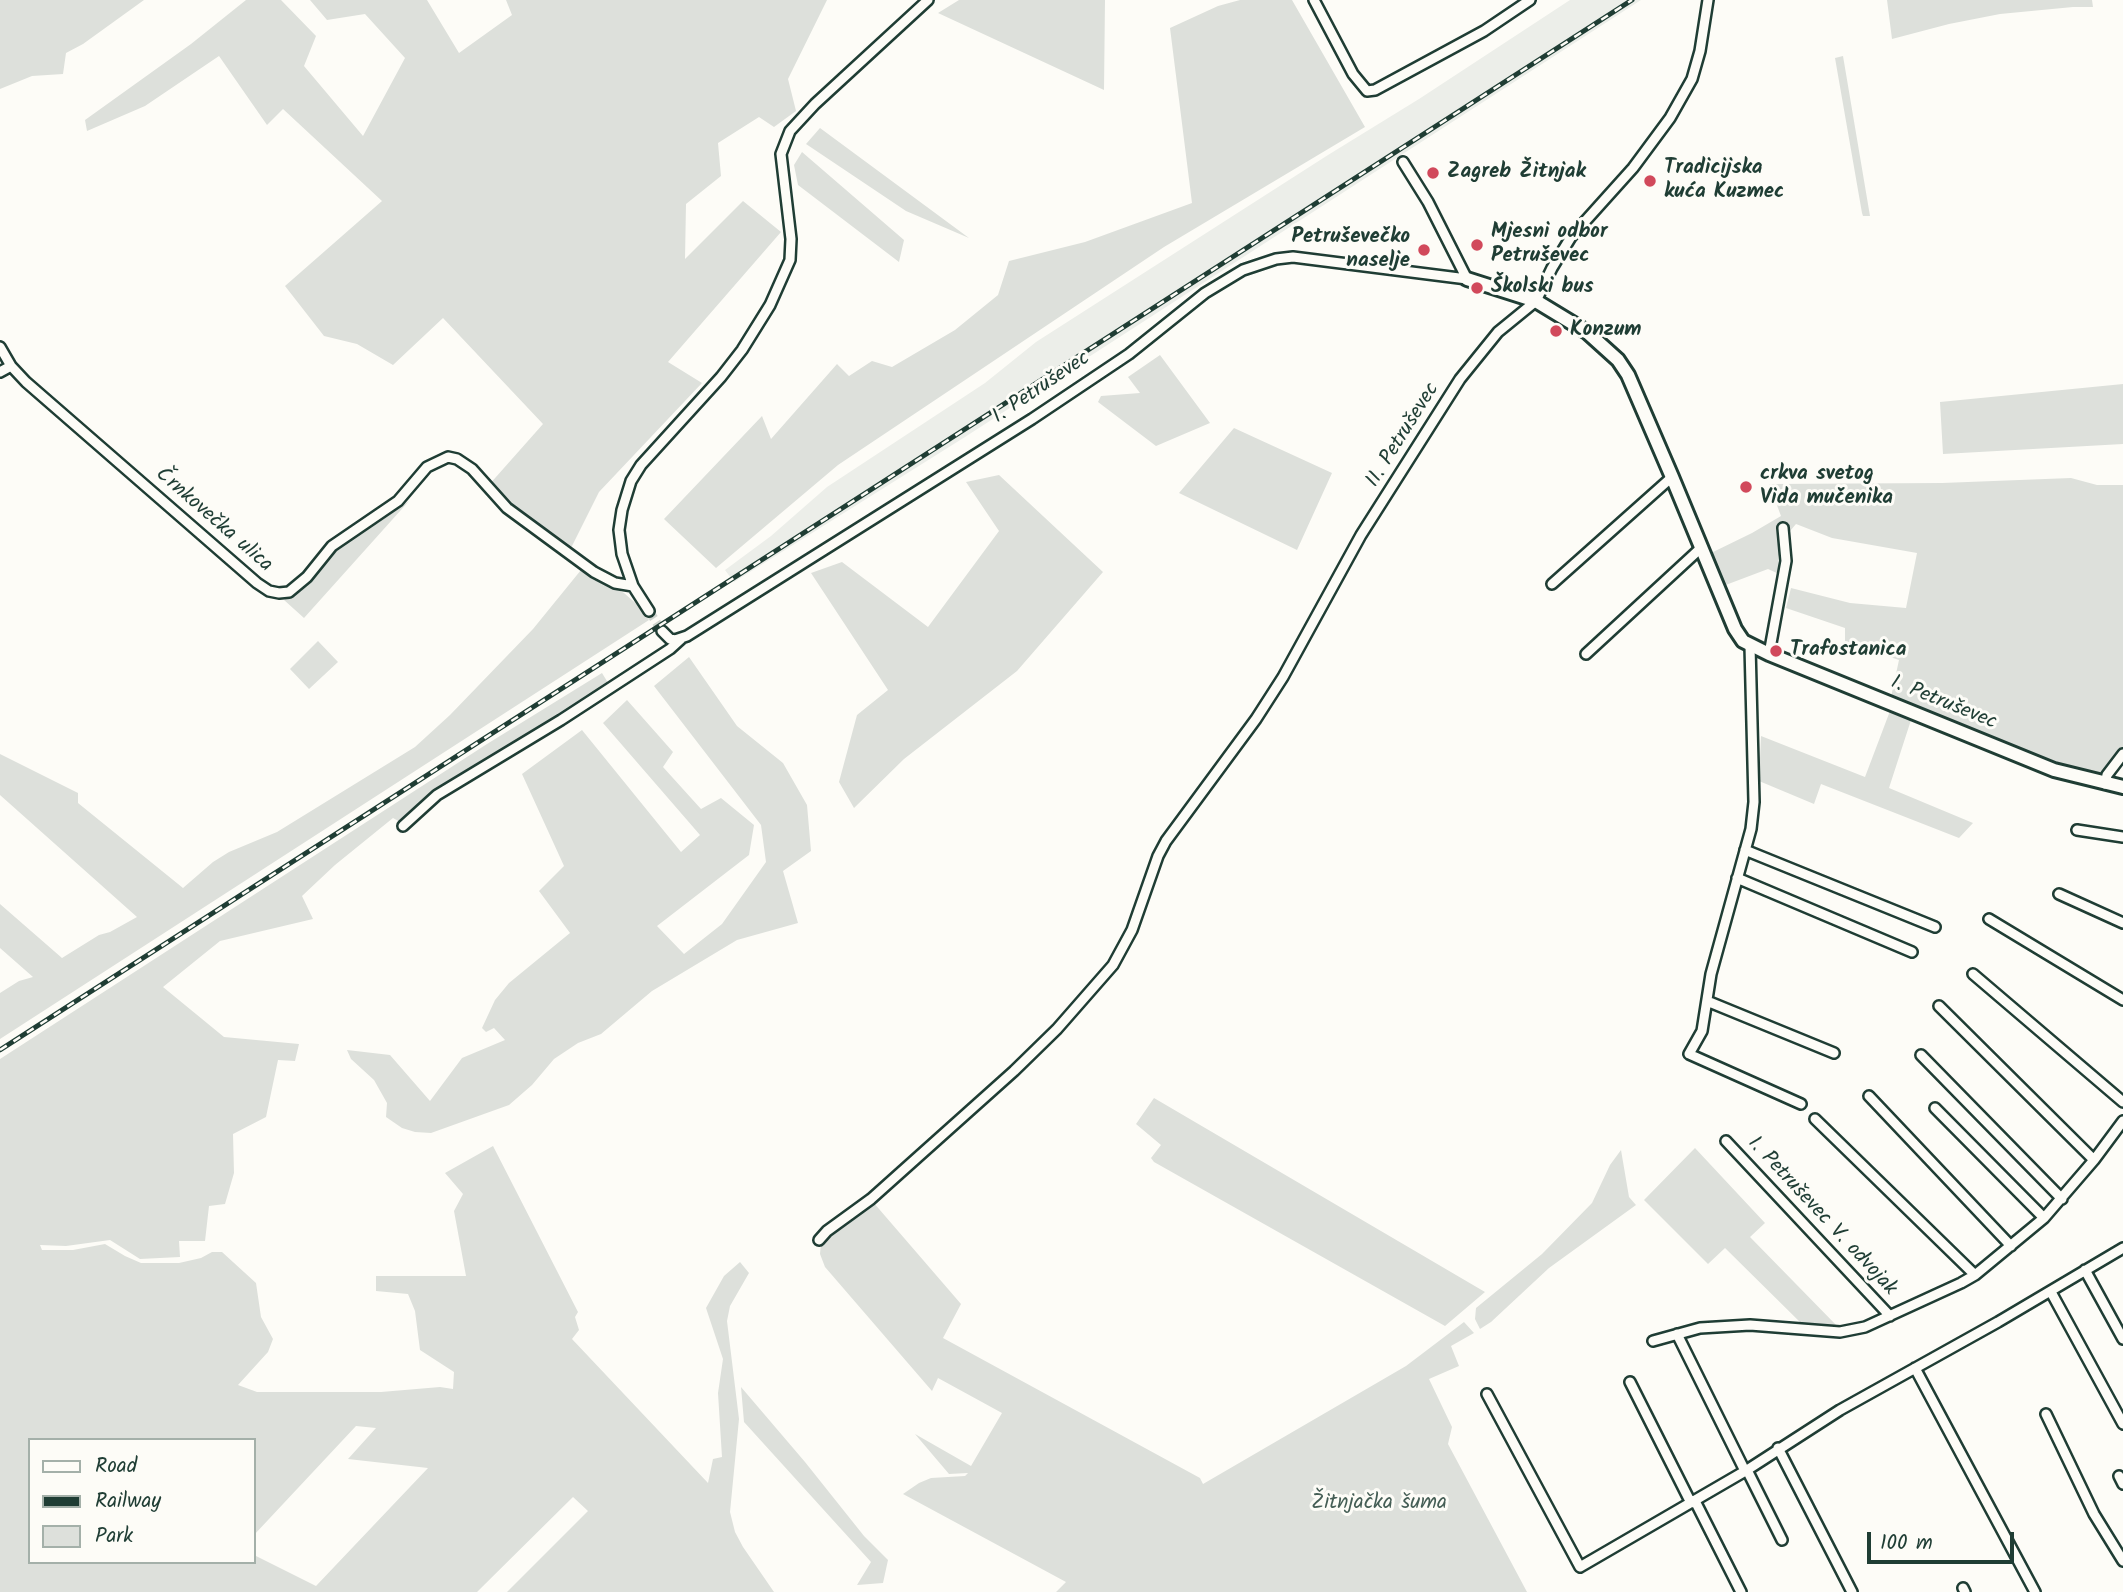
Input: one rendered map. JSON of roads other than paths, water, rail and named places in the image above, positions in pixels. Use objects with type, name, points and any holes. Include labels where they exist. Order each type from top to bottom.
[{"type":"street","points":[[649,611],[633,586],[622,554],[619,530],[622,510],[631,481],[641,465],[722,377],[742,350],[770,305],[790,260],[791,239],[781,154],[790,131],[815,104],[928,0]]},
{"type":"street","points":[[1314,0],[1353,74],[1367,90],[1375,90],[1484,31],[1530,0]]},
{"type":"street","points":[[1536,301],[1571,237],[1633,168],[1684,95],[1700,51],[1708,0]]},
{"type":"street","points":[[1403,163],[1428,202],[1467,279]]},
{"type":"street","name":"I. Petruševec","points":[[403,827],[437,795],[616,685],[681,639],[1032,419],[1129,354],[1205,293],[1243,270],[1276,259],[1293,257],[1467,279],[1536,301],[1587,332],[1618,360],[1626,371],[1735,629],[1743,640],[1769,654],[2054,770],[2123,787]]},
{"type":"street","name":"II. Petruševec","points":[[819,1240],[880,1191],[1014,1071],[1113,965],[1132,930],[1158,856],[1166,841],[1256,719],[1283,677],[1361,535],[1460,379],[1498,332],[1536,301]]},
{"type":"street","name":"Črnkovečka ulica","points":[[0,347],[11,366],[268,591],[289,592],[307,577],[332,546],[398,502],[427,467],[448,457],[457,459],[472,469],[508,508],[594,572],[615,583],[633,586]]},
{"type":"street","points":[[0,372],[11,366]]},
{"type":"street","points":[[1552,584],[1672,477]]},
{"type":"street","points":[[1769,654],[1786,561],[1783,528]]},
{"type":"street","points":[[1586,654],[1702,547]]},
{"type":"street","points":[[662,631],[670,639],[681,639]]},
{"type":"street","points":[[1751,646],[1754,802],[1751,829],[1711,974],[1702,1031],[1689,1054],[1801,1104]]},
{"type":"street","points":[[2105,784],[2107,775],[2123,754]]},
{"type":"street","points":[[2077,831],[2123,837]]},
{"type":"street","points":[[1745,850],[1935,928]]},
{"type":"street","points":[[1737,878],[1912,952]]},
{"type":"street","points":[[2059,894],[2123,923]]},
{"type":"street","points":[[1989,919],[2123,1000]]},
{"type":"street","points":[[1973,974],[2123,1102]]},
{"type":"street","points":[[1707,1001],[1834,1053]]},
{"type":"street","points":[[1938,1006],[2094,1160]]},
{"type":"street","points":[[1921,1055],[2062,1199]]},
{"type":"street","points":[[1869,1096],[2011,1246]]},
{"type":"street","points":[[1935,1108],[2044,1218]]},
{"type":"street","points":[[1815,1119],[1975,1275]]},
{"type":"street","name":"I. Petruševec V. odvojak","points":[[1653,1341],[1700,1328],[1749,1325],[1840,1332],[1865,1327],[1891,1316],[1975,1275],[2011,1246],[2062,1199],[2123,1121]]},
{"type":"street","name":"I. Petruševec V. odvojak","points":[[1726,1141],[1891,1316]]},
{"type":"street","points":[[1488,1394],[1580,1567],[1746,1471],[1840,1410],[2051,1292],[2123,1248]]},
{"type":"street","points":[[2085,1270],[2123,1339]]},
{"type":"street","points":[[2051,1292],[2123,1424]]},
{"type":"street","points":[[1677,1334],[1782,1540]]},
{"type":"street","points":[[1915,1368],[2035,1592]]},
{"type":"street","points":[[1630,1382],[1741,1592]]},
{"type":"street","points":[[2046,1414],[2094,1514],[2123,1561]]},
{"type":"street","points":[[1778,1448],[1852,1592]]},
{"type":"tunnel","points":[[649,611],[662,631]]},
{"type":"railway","points":[[0,1050],[1632,0]]},
{"type":"place","name":"Zagreb Žitnjak","points":[[1433,173]]},
{"type":"place","name":"Tradicijska kuća Kuzmec","points":[[1650,181]]},
{"type":"place","name":"Mjesni odbor Petruševec","points":[[1477,245]]},
{"type":"place","name":"Petruševečko naselje","points":[[1424,250]]},
{"type":"place","name":"Školski bus","points":[[1477,288]]},
{"type":"place","name":"Konzum","points":[[1556,331]]},
{"type":"place","name":"crkva svetog Vida mučenika","points":[[1746,487]]},
{"type":"place","name":"Trafostanica","points":[[1776,651]]},
{"type":"park label","name":"Žitnjačka šuma","points":[[1379,1504]]}]
